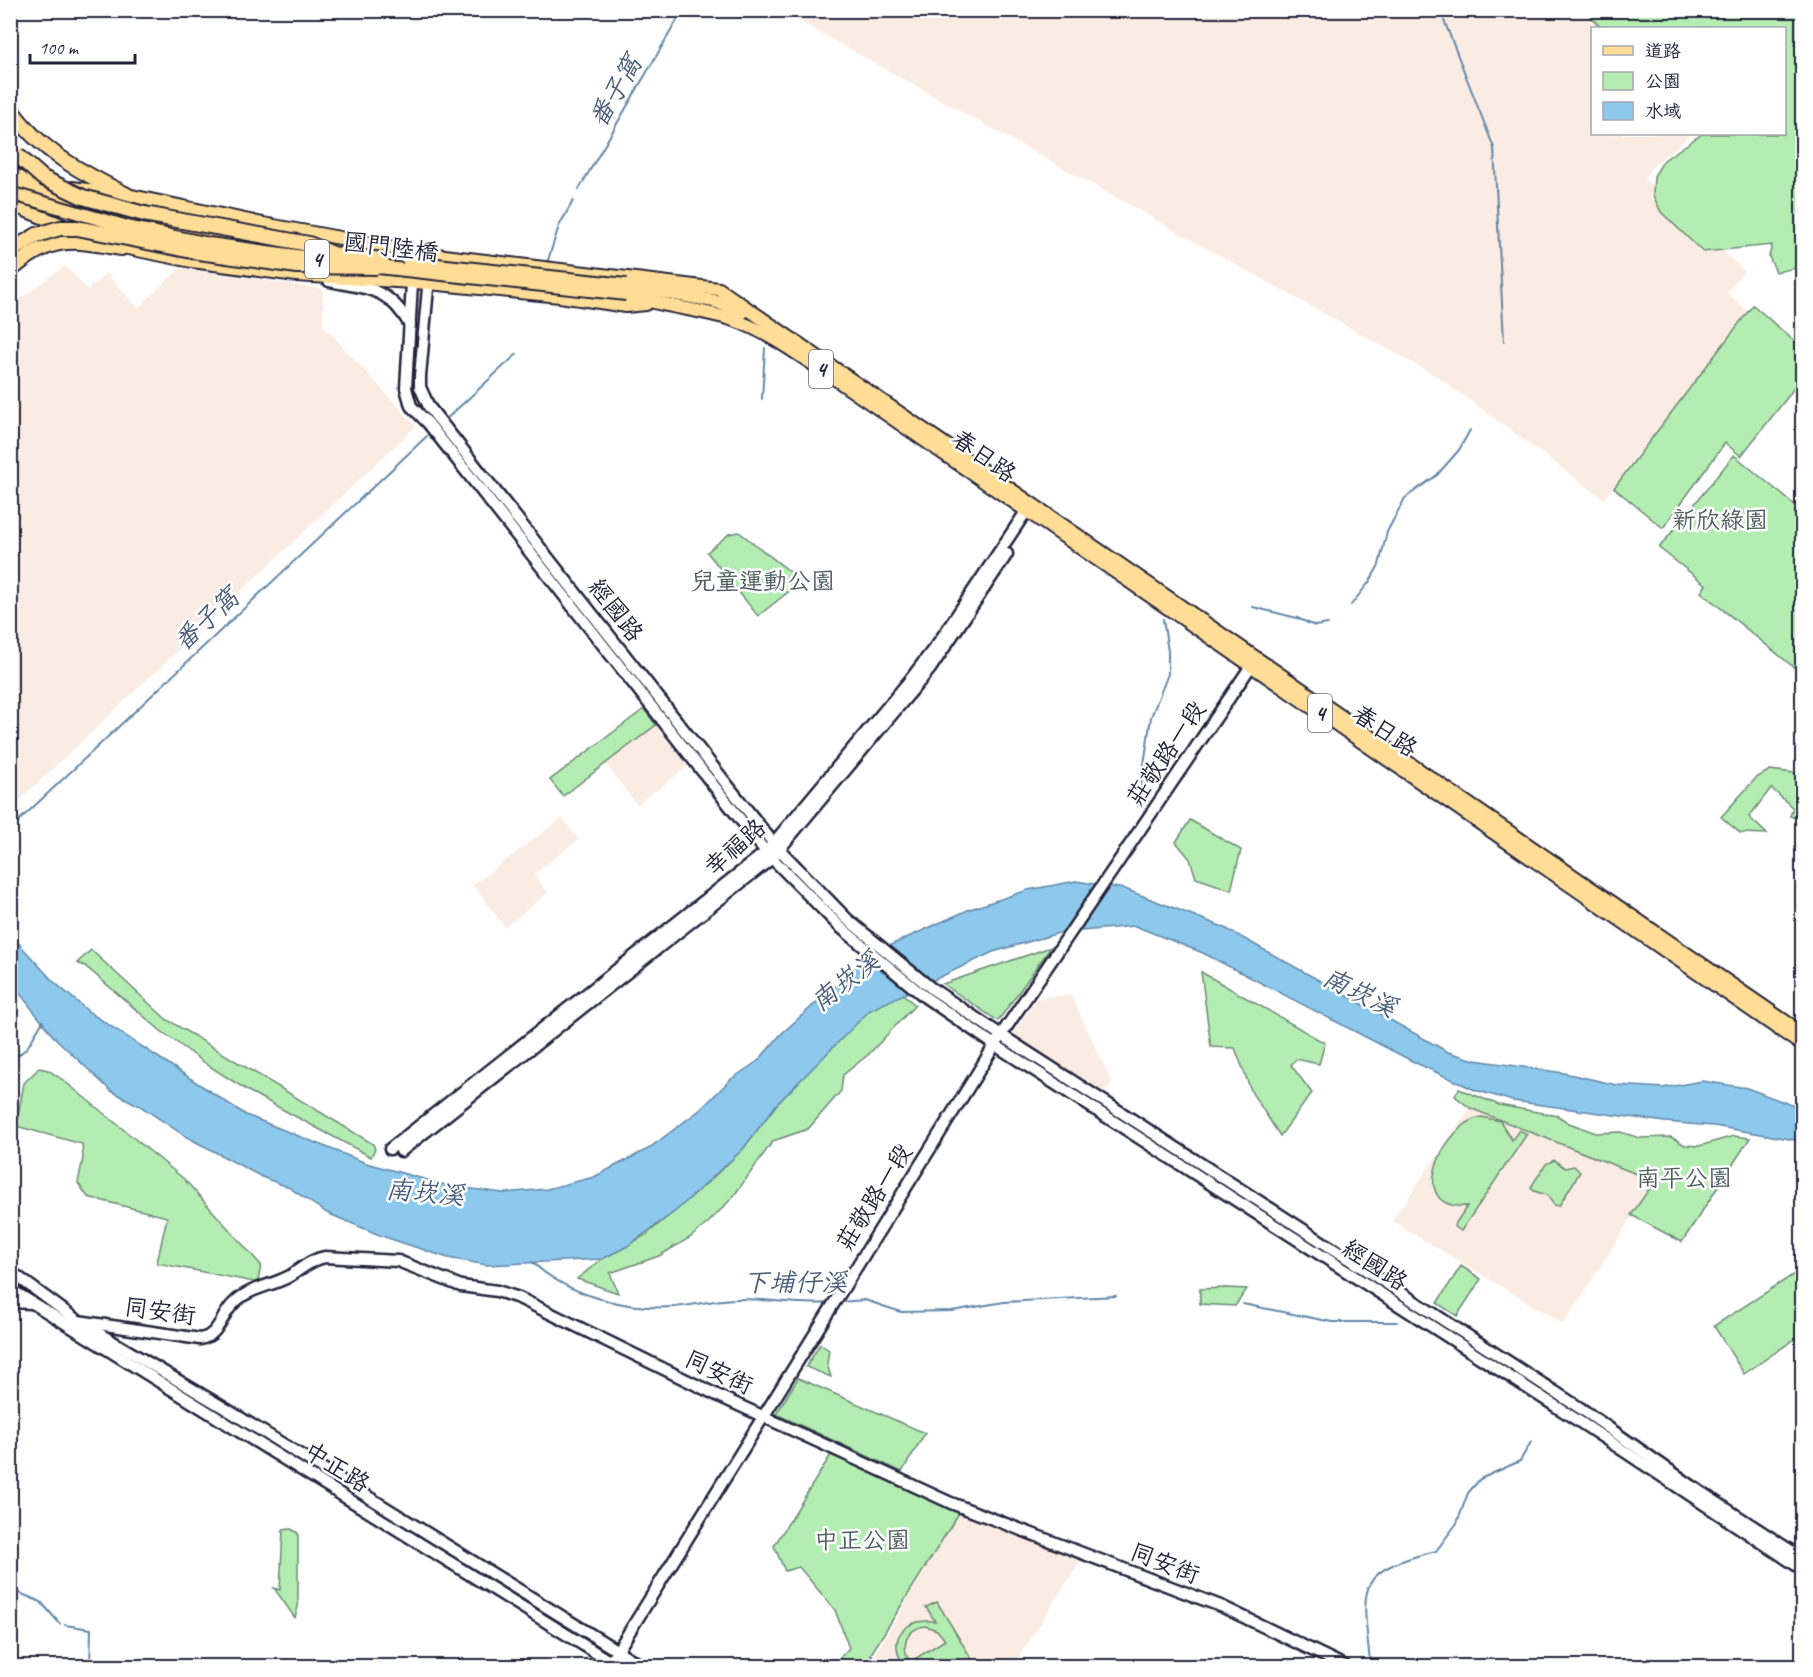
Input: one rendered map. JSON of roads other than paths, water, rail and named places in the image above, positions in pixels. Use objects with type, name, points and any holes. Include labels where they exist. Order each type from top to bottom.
[{"type":"highway","points":[[10,108],[33,136],[52,153],[84,173],[128,195]]},
{"type":"highway","points":[[14,151],[43,178],[83,197],[144,214],[309,244],[331,253]]},
{"type":"highway","points":[[10,250],[37,235],[60,228],[77,228],[192,250],[297,266],[377,267]]},
{"type":"highway","points":[[10,271],[38,249],[60,241],[75,240],[121,248]]},
{"type":"main road","name":"4","points":[[12,186],[128,195],[263,224],[428,254],[716,295],[763,322],[929,437]]},
{"type":"main road","name":"4","points":[[12,186],[121,248],[192,261],[296,275],[429,283],[560,296],[626,306],[653,304],[735,320],[763,332],[929,437]]},
{"type":"main road","name":"國門陸橋","points":[[12,186],[65,201],[212,235],[331,253],[626,290]]},
{"type":"main road","name":"國門陸橋","points":[[12,186],[131,228],[209,244],[377,267],[626,290]]},
{"type":"main road","name":"4","points":[[626,290],[716,295]]},
{"type":"main road","name":"4","points":[[626,290],[653,304]]},
{"type":"main road","points":[[709,314],[716,295]]},
{"type":"main road","name":"春日路","points":[[929,437],[1780,1023]]},
{"type":"main road","name":"4","points":[[1780,1023],[1803,1033]]},
{"type":"main road","name":"4","points":[[1780,1023],[1803,1045]]},
{"type":"street","name":"經國路","points":[[428,254],[429,283],[420,387],[429,407],[773,851]]},
{"type":"street","points":[[296,275],[373,291],[391,298],[410,325]]},
{"type":"street","name":"經國路","points":[[412,283],[406,388],[411,406],[433,429],[773,851],[839,926],[998,1040],[1803,1569]]},
{"type":"street","name":"幸福路","points":[[402,1151],[773,851],[930,669],[1032,508]]},
{"type":"street","name":"莊敬路一段","points":[[612,1665],[618,1651],[762,1416],[998,1040],[1254,662]]},
{"type":"street","name":"幸福路","points":[[390,1149],[773,851]]},
{"type":"street","name":"經國路","points":[[998,1040],[1580,1408],[1702,1493],[1803,1558]]},
{"type":"street","name":"同安街","points":[[78,1321],[200,1339],[213,1334],[229,1308],[243,1295],[287,1278],[316,1260],[325,1257],[398,1261],[461,1286],[497,1291],[519,1298],[762,1416],[974,1512],[1222,1607],[1345,1666]]},
{"type":"street","name":"中正路","points":[[10,1271],[78,1321],[234,1413],[642,1666]]},
{"type":"street","name":"中正路","points":[[10,1289],[612,1665]]},
{"type":"street","points":[[10,1302],[35,1304]]},
{"type":"water","name":"南崁溪","points":[[1076,881],[1125,889],[1223,927],[1448,1052],[1475,1060],[1564,1073],[1617,1085],[1663,1088],[1702,1081],[1747,1088],[1802,1109],[1802,1141],[1714,1126],[1665,1122],[1513,1101],[1475,1090],[1414,1062],[1203,953],[1135,926],[1059,933],[993,952],[870,1010],[776,1105],[743,1149],[677,1210],[626,1247],[602,1259],[487,1265],[448,1258],[382,1236],[327,1213],[288,1187],[262,1177],[185,1136],[140,1106],[111,1091],[53,1036],[11,982],[10,934],[53,981],[89,1012],[246,1115],[366,1163],[449,1186],[503,1193],[547,1189],[594,1177],[648,1149],[701,1109],[730,1080],[758,1061],[781,1034],[864,960],[893,944],[970,909],[1028,890]]},
{"type":"waterway","name":"番子窩","points":[[579,189],[683,10]]},
{"type":"waterway","points":[[1440,10],[1494,148],[1504,341]]},
{"type":"waterway","name":"番子窩","points":[[548,260],[559,226],[573,201]]},
{"type":"waterway","points":[[762,399],[765,348]]},
{"type":"waterway","name":"番子窩","points":[[444,421],[517,354]]},
{"type":"waterway","points":[[1351,605],[1370,581],[1379,565],[1387,532],[1405,498],[1437,475],[1459,450],[1470,430]]},
{"type":"waterway","name":"番子窩","points":[[10,829],[427,436]]},
{"type":"waterway","points":[[1253,607],[1297,618],[1315,626],[1328,624]]},
{"type":"waterway","points":[[1138,806],[1151,717],[1168,674],[1168,651],[1163,619]]},
{"type":"waterway","points":[[10,1057],[16,1057],[27,1048],[43,1021]]},
{"type":"waterway","name":"下埔仔溪","points":[[532,1262],[546,1274],[579,1292],[636,1306],[673,1307],[737,1299],[805,1304],[829,1303]]},
{"type":"waterway","name":"下埔仔溪","points":[[840,1302],[865,1300],[901,1312],[952,1311],[1004,1302],[1116,1296]]},
{"type":"waterway","name":"下埔仔溪","points":[[1243,1304],[1332,1322],[1397,1322]]},
{"type":"waterway","name":"下埔仔溪","points":[[1370,1662],[1365,1615],[1366,1599],[1369,1586],[1377,1575],[1390,1566],[1409,1558],[1436,1551],[1457,1523],[1468,1493],[1480,1479],[1520,1461],[1531,1442]]},
{"type":"waterway","points":[[10,1589],[41,1602],[60,1624]]},
{"type":"waterway","points":[[65,1625],[91,1629],[90,1666]]},
{"type":"waterway","points":[[872,1655],[875,1666]]},
{"type":"park label","name":"新欣綠園","points":[[1720,520]]},
{"type":"park label","name":"兒童運動公園","points":[[763,581]]},
{"type":"park label","name":"南平公園","points":[[1684,1178]]},
{"type":"park label","name":"中正公園","points":[[862,1540]]}]
